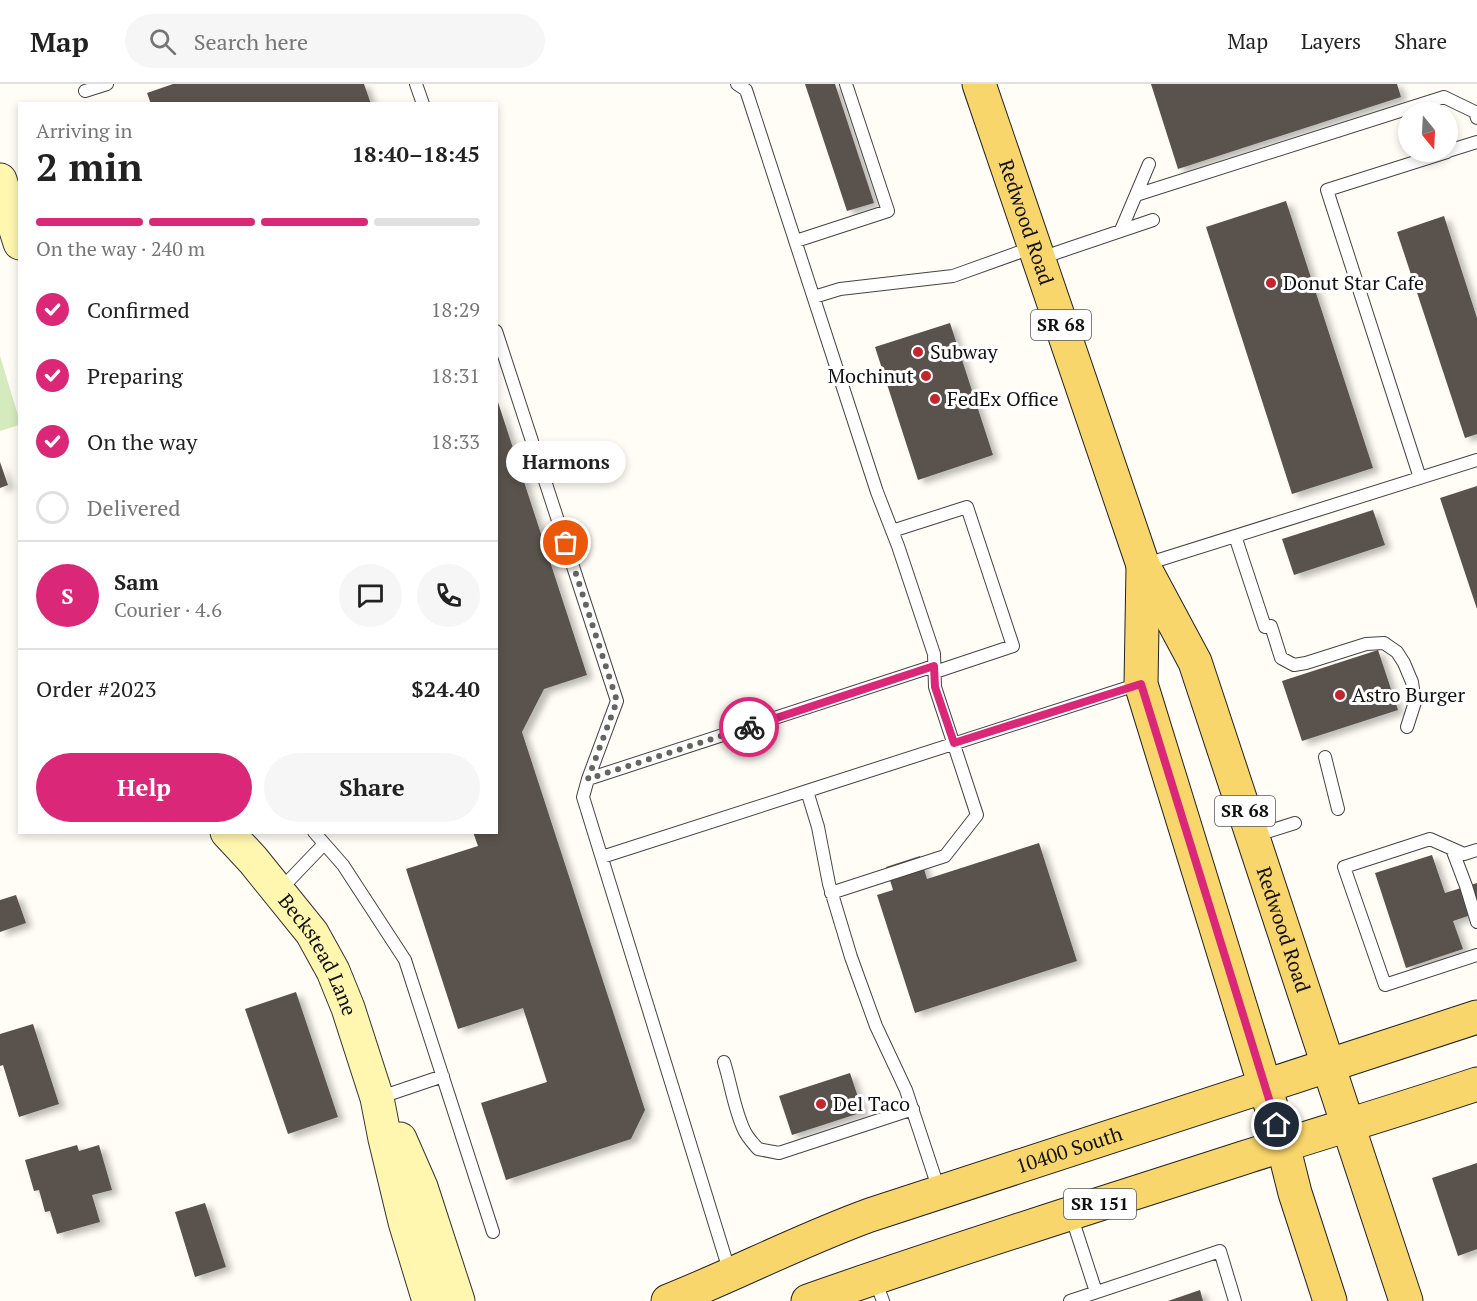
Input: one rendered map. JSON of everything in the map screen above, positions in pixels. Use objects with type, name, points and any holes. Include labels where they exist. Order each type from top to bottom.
[{"type":"main road","name":"Redwood Road","points":[[979,84],[1143,565],[1195,662],[1406,1301]]},
{"type":"main road","name":"Redwood Road","points":[[1143,565],[1141,684],[1283,1145],[1295,1193],[1330,1301]]},
{"type":"main road","name":"10400 South","points":[[668,1301],[825,1232],[870,1215],[1477,1017]]},
{"type":"main road","name":"SR 151","points":[[808,1301],[879,1289],[1071,1214],[1477,1084]]},
{"type":"street","points":[[0,180],[18,237]]},
{"type":"street","name":"Beckstead Lane","points":[[229,834],[312,933],[333,971],[348,1008],[377,1098],[400,1201],[429,1301]]},
{"type":"street","name":"Beckstead Lane","points":[[377,1098],[395,1128],[417,1178],[458,1301]]},
{"type":"lane","points":[[85,91],[107,84]]},
{"type":"lane","points":[[416,84],[422,102]]},
{"type":"lane","points":[[737,84],[746,90],[877,492],[933,654],[935,687],[977,815],[945,856],[831,893]]},
{"type":"lane","points":[[795,241],[888,212],[846,84]]},
{"type":"lane","points":[[1136,195],[1444,97],[1475,112],[1477,118]]},
{"type":"lane","points":[[1458,148],[1477,142]]},
{"type":"lane","points":[[1415,162],[1327,190],[1420,478]]},
{"type":"lane","points":[[1121,230],[1149,164]]},
{"type":"lane","points":[[814,297],[840,289],[953,276],[1153,220]]},
{"type":"lane","points":[[498,337],[617,701],[583,797],[730,1274]]},
{"type":"lane","points":[[1143,565],[1477,460]]},
{"type":"lane","points":[[588,779],[1013,646],[968,507],[892,531]]},
{"type":"lane","points":[[1235,536],[1281,658],[1294,665],[1366,644],[1384,643],[1397,652],[1412,682],[1415,702],[1407,727]]},
{"type":"lane","points":[[602,857],[1141,684]]},
{"type":"lane","points":[[1325,757],[1338,809]]},
{"type":"lane","points":[[807,791],[818,828],[831,893],[851,957],[876,1026],[914,1109],[940,1191]]},
{"type":"lane","points":[[1253,836],[1295,823]]},
{"type":"lane","points":[[316,834],[343,865],[405,960],[494,1232]]},
{"type":"lane","points":[[1477,850],[1464,854],[1430,839],[1344,867],[1385,985],[1477,955]]},
{"type":"lane","points":[[278,891],[324,844]]},
{"type":"lane","points":[[1452,849],[1477,922]]},
{"type":"lane","points":[[724,1062],[744,1131],[758,1149],[779,1153],[914,1109]]},
{"type":"lane","points":[[377,1098],[442,1076]]},
{"type":"lane","points":[[1071,1214],[1096,1292]]},
{"type":"lane","points":[[1070,1301],[1220,1251],[1235,1301]]},
{"type":"green space","points":[[0,356],[18,415],[18,425],[0,431]]},
{"type":"building","points":[[173,84],[364,84],[370,102],[150,102],[147,93]]},
{"type":"building","points":[[805,84],[835,84],[874,203],[847,211]]},
{"type":"building","points":[[1151,84],[1397,84],[1401,97],[1178,169]]},
{"type":"building","points":[[1286,201],[1373,468],[1292,494],[1206,227]]},
{"type":"building","points":[[1444,216],[1477,318],[1477,434],[1465,438],[1397,232]]},
{"type":"building","points":[[950,323],[993,455],[918,480],[875,347]]},
{"type":"building","points":[[498,402],[587,675],[544,689],[522,732],[645,1110],[631,1139],[506,1180],[481,1103],[547,1082],[523,1008],[458,1029],[406,869],[478,846],[474,834],[498,834]]},
{"type":"building","points":[[0,462],[8,485],[0,488]]},
{"type":"building","points":[[1477,486],[1477,609],[1440,498]]},
{"type":"building","points":[[1373,510],[1385,545],[1294,575],[1282,539]]},
{"type":"building","name":"Astro Burger","points":[[1378,650],[1398,710],[1302,741],[1282,681]]},
{"type":"building","points":[[1039,843],[1077,961],[915,1013],[877,895],[893,890],[886,867],[920,856],[927,879]]},
{"type":"building","points":[[1432,855],[1445,893],[1477,883],[1477,913],[1453,921],[1463,949],[1406,968],[1375,873]]},
{"type":"building","points":[[16,895],[26,923],[0,932],[0,900]]},
{"type":"building","points":[[296,992],[338,1117],[288,1134],[245,1009]]},
{"type":"building","points":[[33,1024],[59,1104],[19,1117],[3,1065],[0,1066],[0,1034]]},
{"type":"building","name":"Del Taco","points":[[850,1073],[863,1112],[792,1135],[779,1096]]},
{"type":"building","points":[[77,1145],[79,1151],[99,1145],[112,1190],[92,1195],[100,1222],[57,1234],[50,1211],[45,1212],[39,1190],[34,1191],[25,1160]]},
{"type":"building","points":[[1477,1163],[1477,1249],[1458,1256],[1432,1178]]},
{"type":"building","points":[[205,1203],[226,1267],[195,1277],[175,1212]]},
{"type":"building","points":[[1200,1290],[1203,1301],[1168,1301]]},
{"type":"way so far","points":[[566,543],[617,701],[588,779],[749,727]]},
{"type":"place","name":"Donut Star Cafe","points":[[1271,283]]},
{"type":"place","name":"Subway","points":[[918,352]]},
{"type":"place","name":"Mochinut","points":[[926,376]]},
{"type":"place","name":"FedEx Office","points":[[935,399]]},
{"type":"place","name":"Harmons","points":[[566,543]]},
{"type":"place","name":"Astro Burger","points":[[1340,695]]},
{"type":"place","name":"Del Taco","points":[[821,1104]]},
{"type":"route","points":[[749,727],[934,666],[935,687],[954,743],[1141,684],[1277,1125]]}]
